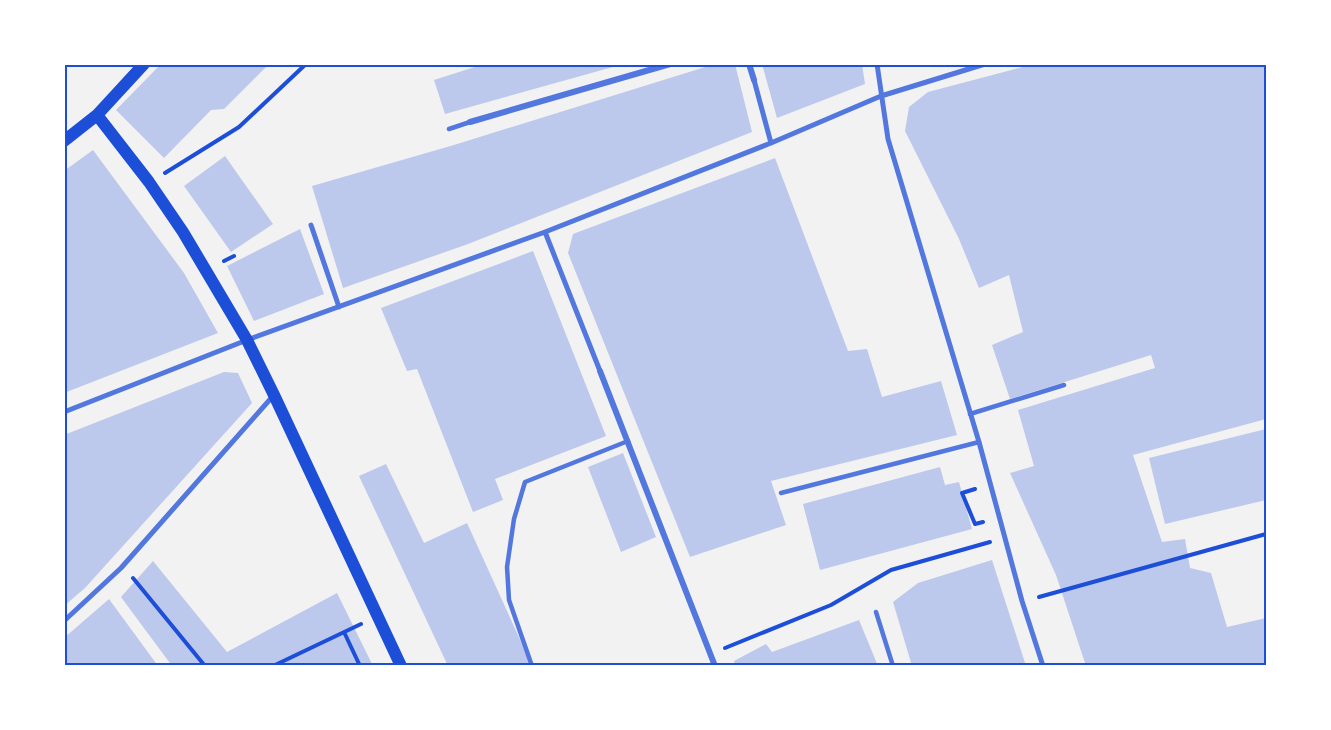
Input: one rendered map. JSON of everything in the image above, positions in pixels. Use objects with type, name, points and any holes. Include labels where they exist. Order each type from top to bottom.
[{"type":"main road","points":[[64,141],[97,115],[144,64]]},
{"type":"main road","points":[[97,115],[149,182],[183,232],[247,340],[401,666]]},
{"type":"street","points":[[470,122],[670,64]]},
{"type":"street","points":[[749,64],[771,143]]},
{"type":"street","points":[[877,64],[888,139],[979,442],[1022,602],[1043,666]]},
{"type":"street","points":[[64,412],[247,340],[545,232],[771,143],[881,96],[985,64]]},
{"type":"street","points":[[312,225],[339,307]]},
{"type":"street","points":[[545,232],[715,666]]},
{"type":"street","points":[[64,621],[121,568],[274,395]]},
{"type":"lane","points":[[449,129],[470,122]]},
{"type":"lane","points":[[970,414],[1064,385]]},
{"type":"lane","points":[[532,666],[508,600],[507,567],[514,519],[525,482],[627,441]]},
{"type":"lane","points":[[781,493],[979,442]]},
{"type":"lane","points":[[876,612],[892,666]]},
{"type":"path","points":[[149,182],[239,127],[306,64]]},
{"type":"path","points":[[977,488],[962,493],[975,524],[986,521]]},
{"type":"path","points":[[1022,602],[1266,534]]},
{"type":"path","points":[[711,654],[831,605],[891,570],[1005,537]]},
{"type":"path","points":[[121,568],[136,580],[206,666]]},
{"type":"path","points":[[273,666],[378,616]]},
{"type":"path","points":[[344,632],[360,666]]},
{"type":"building","points":[[161,64],[269,64],[224,109],[211,110],[164,158],[116,110]]},
{"type":"building","points":[[484,64],[620,65],[445,114],[434,80]]},
{"type":"building","points":[[715,64],[735,64],[752,132],[468,244],[343,288],[312,186],[454,145]]},
{"type":"building","points":[[762,64],[862,64],[865,84],[777,118]]},
{"type":"building","points":[[1034,64],[1266,64],[1266,419],[1133,455],[1162,542],[1185,539],[1190,568],[1211,573],[1227,627],[1266,618],[1266,666],[1086,666],[1056,575],[1010,473],[1034,466],[1018,410],[1155,368],[1151,355],[1010,399],[992,345],[1023,332],[1009,275],[979,288],[959,239],[905,131],[909,107],[928,92]]},
{"type":"building","points":[[93,150],[184,273],[218,333],[64,393],[64,171]]},
{"type":"building","points":[[225,156],[273,224],[231,252],[184,186]]},
{"type":"building","points":[[775,158],[848,351],[867,349],[882,397],[941,381],[957,435],[771,481],[786,525],[690,557],[568,253],[573,234]]},
{"type":"building","points":[[300,229],[324,294],[254,321],[227,266]]},
{"type":"building","points":[[533,251],[606,436],[495,479],[503,500],[473,512],[417,369],[407,371],[381,308]]},
{"type":"building","points":[[224,372],[238,373],[252,403],[85,588],[64,606],[64,435]]},
{"type":"building","points":[[1266,429],[1266,500],[1165,524],[1149,458]]},
{"type":"building","points":[[623,453],[656,537],[621,552],[588,467]]},
{"type":"building","points":[[386,464],[424,543],[467,523],[532,666],[448,666],[359,476]]},
{"type":"building","points":[[940,467],[945,485],[959,482],[972,529],[820,570],[803,504]]},
{"type":"building","points":[[992,560],[1026,666],[912,666],[893,602],[918,583]]},
{"type":"building","points":[[153,561],[227,652],[337,593],[373,666],[172,666],[121,597]]},
{"type":"building","points":[[109,599],[158,666],[64,666],[64,638]]},
{"type":"building","points":[[859,620],[878,666],[735,666],[734,661],[766,644],[772,652]]}]
